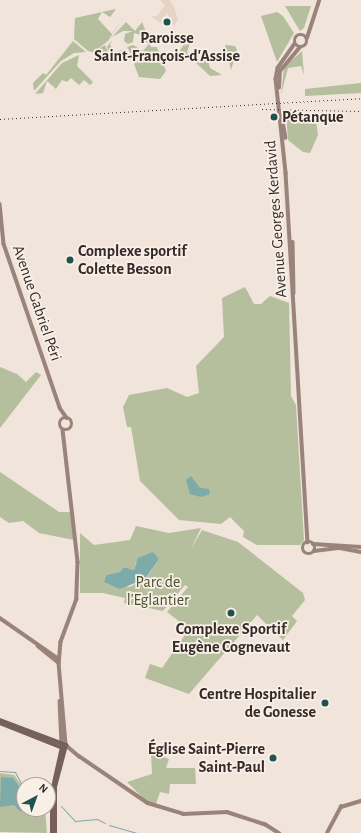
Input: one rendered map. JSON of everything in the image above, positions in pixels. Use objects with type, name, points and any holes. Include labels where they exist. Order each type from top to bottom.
[{"type":"main road","points":[[279,97],[280,71],[300,48],[306,45],[319,0]]},
{"type":"main road","points":[[280,110],[277,70],[295,44],[296,37],[302,35],[314,17]]},
{"type":"main road","points":[[302,35],[307,38]]},
{"type":"main road","points":[[295,44],[300,48]]},
{"type":"main road","name":"Avenue Georges Kerdavid","points":[[280,110],[284,123],[296,269],[294,308]]},
{"type":"main road","name":"Avenue Georges Kerdavid","points":[[280,110],[294,308]]},
{"type":"main road","name":"Avenue Gabriel Péri","points":[[0,204],[4,244],[60,408],[61,421],[67,442]]},
{"type":"main road","points":[[294,308],[308,542],[303,551],[309,554],[314,551],[340,548],[361,552]]},
{"type":"main road","name":"Avenue Gabriel Péri","points":[[60,408],[72,423],[70,429]]},
{"type":"main road","points":[[61,421],[67,418]]},
{"type":"main road","points":[[54,833],[55,787],[64,746],[57,650],[77,598],[78,551],[67,442],[70,429],[63,430]]},
{"type":"main road","points":[[308,542],[313,544],[361,547]]},
{"type":"main road","points":[[313,544],[314,551]]},
{"type":"main road","points":[[58,660],[62,637],[72,613]]},
{"type":"main road","points":[[0,618],[51,653],[58,660]]},
{"type":"main road","points":[[35,642],[58,660]]},
{"type":"main road","points":[[51,653],[57,650]]},
{"type":"main road","points":[[0,720],[64,746],[148,803],[183,814],[227,812],[262,823],[279,833]]},
{"type":"main road","points":[[0,723],[64,746]]},
{"type":"main road","points":[[327,833],[343,805],[361,801]]},
{"type":"green space","points":[[285,6],[311,6],[304,28],[300,31]]},
{"type":"green space","points":[[116,9],[110,17],[102,12]]},
{"type":"green space","points":[[102,12],[98,19],[112,34],[124,16],[108,41],[95,51],[105,45],[110,56],[88,51],[74,39],[75,18]]},
{"type":"green space","points":[[277,12],[283,16],[294,33],[277,62],[261,16]]},
{"type":"green space","points":[[126,22],[135,31],[142,22],[148,37],[134,33],[133,42],[128,44],[124,41],[125,34],[133,31],[123,31],[112,37]]},
{"type":"green space","points":[[148,38],[151,47],[157,47],[166,71],[160,79],[139,77],[134,64],[143,57],[134,59],[127,47],[133,45],[143,51],[149,44],[141,39]]},
{"type":"green space","points":[[188,39],[184,47],[191,40],[187,52],[189,56],[205,61],[222,60],[225,58],[224,62],[208,61],[210,68],[222,75],[210,76],[191,58],[182,57],[180,50]]},
{"type":"green space","points":[[112,40],[110,45],[115,52],[126,49],[133,60],[111,56],[107,47]]},
{"type":"green space","points":[[73,41],[86,52],[74,53],[61,61],[34,91],[33,83],[43,73],[46,75]]},
{"type":"green space","points":[[225,45],[235,46],[237,50],[231,70]]},
{"type":"green space","points":[[302,51],[304,75],[301,66],[288,68],[281,95],[284,67]]},
{"type":"green space","points":[[79,55],[77,66],[93,82],[90,85],[84,80],[79,85],[71,78],[67,82],[62,80],[56,89],[47,81],[43,93],[35,94],[62,63]]},
{"type":"green space","points":[[361,83],[361,93],[305,96],[305,89]]},
{"type":"green space","points":[[286,112],[315,114],[318,135],[310,153],[303,152],[288,140]]},
{"type":"green space","points":[[245,287],[254,304],[261,304],[270,296],[289,303],[291,396],[296,405],[304,540],[300,545],[257,545],[243,537],[244,531],[230,517],[221,524],[179,520],[140,481],[131,427],[127,427],[123,407],[129,395],[167,388],[187,397],[199,393],[196,366],[224,337],[222,298]]},
{"type":"green space","points":[[0,367],[17,374],[26,382],[36,372],[41,375],[0,428]]},
{"type":"green space","points":[[0,472],[59,512],[71,512],[74,540],[39,533],[23,521],[9,523],[0,517]]},
{"type":"green space","name":"Complexe Sportif Eugène Cognevaut","points":[[136,526],[169,533],[201,528],[191,549],[202,530],[238,542],[303,593],[305,600],[292,616],[297,621],[283,640],[257,615],[189,694],[145,678],[150,664],[162,668],[189,629],[167,612],[188,587],[185,585],[163,611],[124,603],[125,598],[103,593],[80,593],[80,533],[94,545],[130,540]],"holes":[[[159,559],[147,577],[130,587],[104,582],[106,575],[120,572],[124,567],[134,570],[136,563]]]},
{"type":"green space","points":[[151,753],[169,759],[166,768],[195,768],[196,784],[170,784],[169,794],[160,792],[156,804],[147,802],[127,782],[152,774]]},
{"type":"green space","points":[[0,773],[14,775],[16,778],[16,817],[46,817],[47,833],[0,832]]},
{"type":"shaded area","points":[[160,0],[170,0],[174,7],[178,20],[174,26],[167,13],[162,19],[163,25],[151,16],[157,16],[165,5]]},
{"type":"water","points":[[191,476],[200,488],[209,489],[210,494],[201,497],[190,494],[186,480]]},
{"type":"water","points":[[153,552],[159,559],[145,579],[120,589],[104,582],[106,575],[120,572],[124,567],[134,570],[138,558]]},
{"type":"water","points":[[1,777],[13,778],[16,782],[16,807],[14,805],[0,807]]},
{"type":"waterway","points":[[0,771],[15,772],[18,777]]},
{"type":"waterway","points":[[61,806],[75,821],[97,819],[105,823]]},
{"type":"waterway","points":[[109,825],[137,833]]},
{"type":"railway","points":[[0,119],[361,98]]},
{"type":"railway","points":[[262,109],[361,111]]},
{"type":"place","name":"Paroisse Saint-François-d'Assise","points":[[167,22]]},
{"type":"place","name":"Pétanque","points":[[274,117]]},
{"type":"place","name":"Complexe sportif Colette Besson","points":[[70,260]]},
{"type":"place","name":"Complexe Sportif Eugène Cognevaut","points":[[231,613]]},
{"type":"place","name":"Centre Hospitalier de Gonesse","points":[[325,703]]},
{"type":"place","name":"Église Saint-Pierre Saint-Paul","points":[[273,758]]},
{"type":"park label","name":"Parc de l'Eglantier","points":[[158,591]]}]
